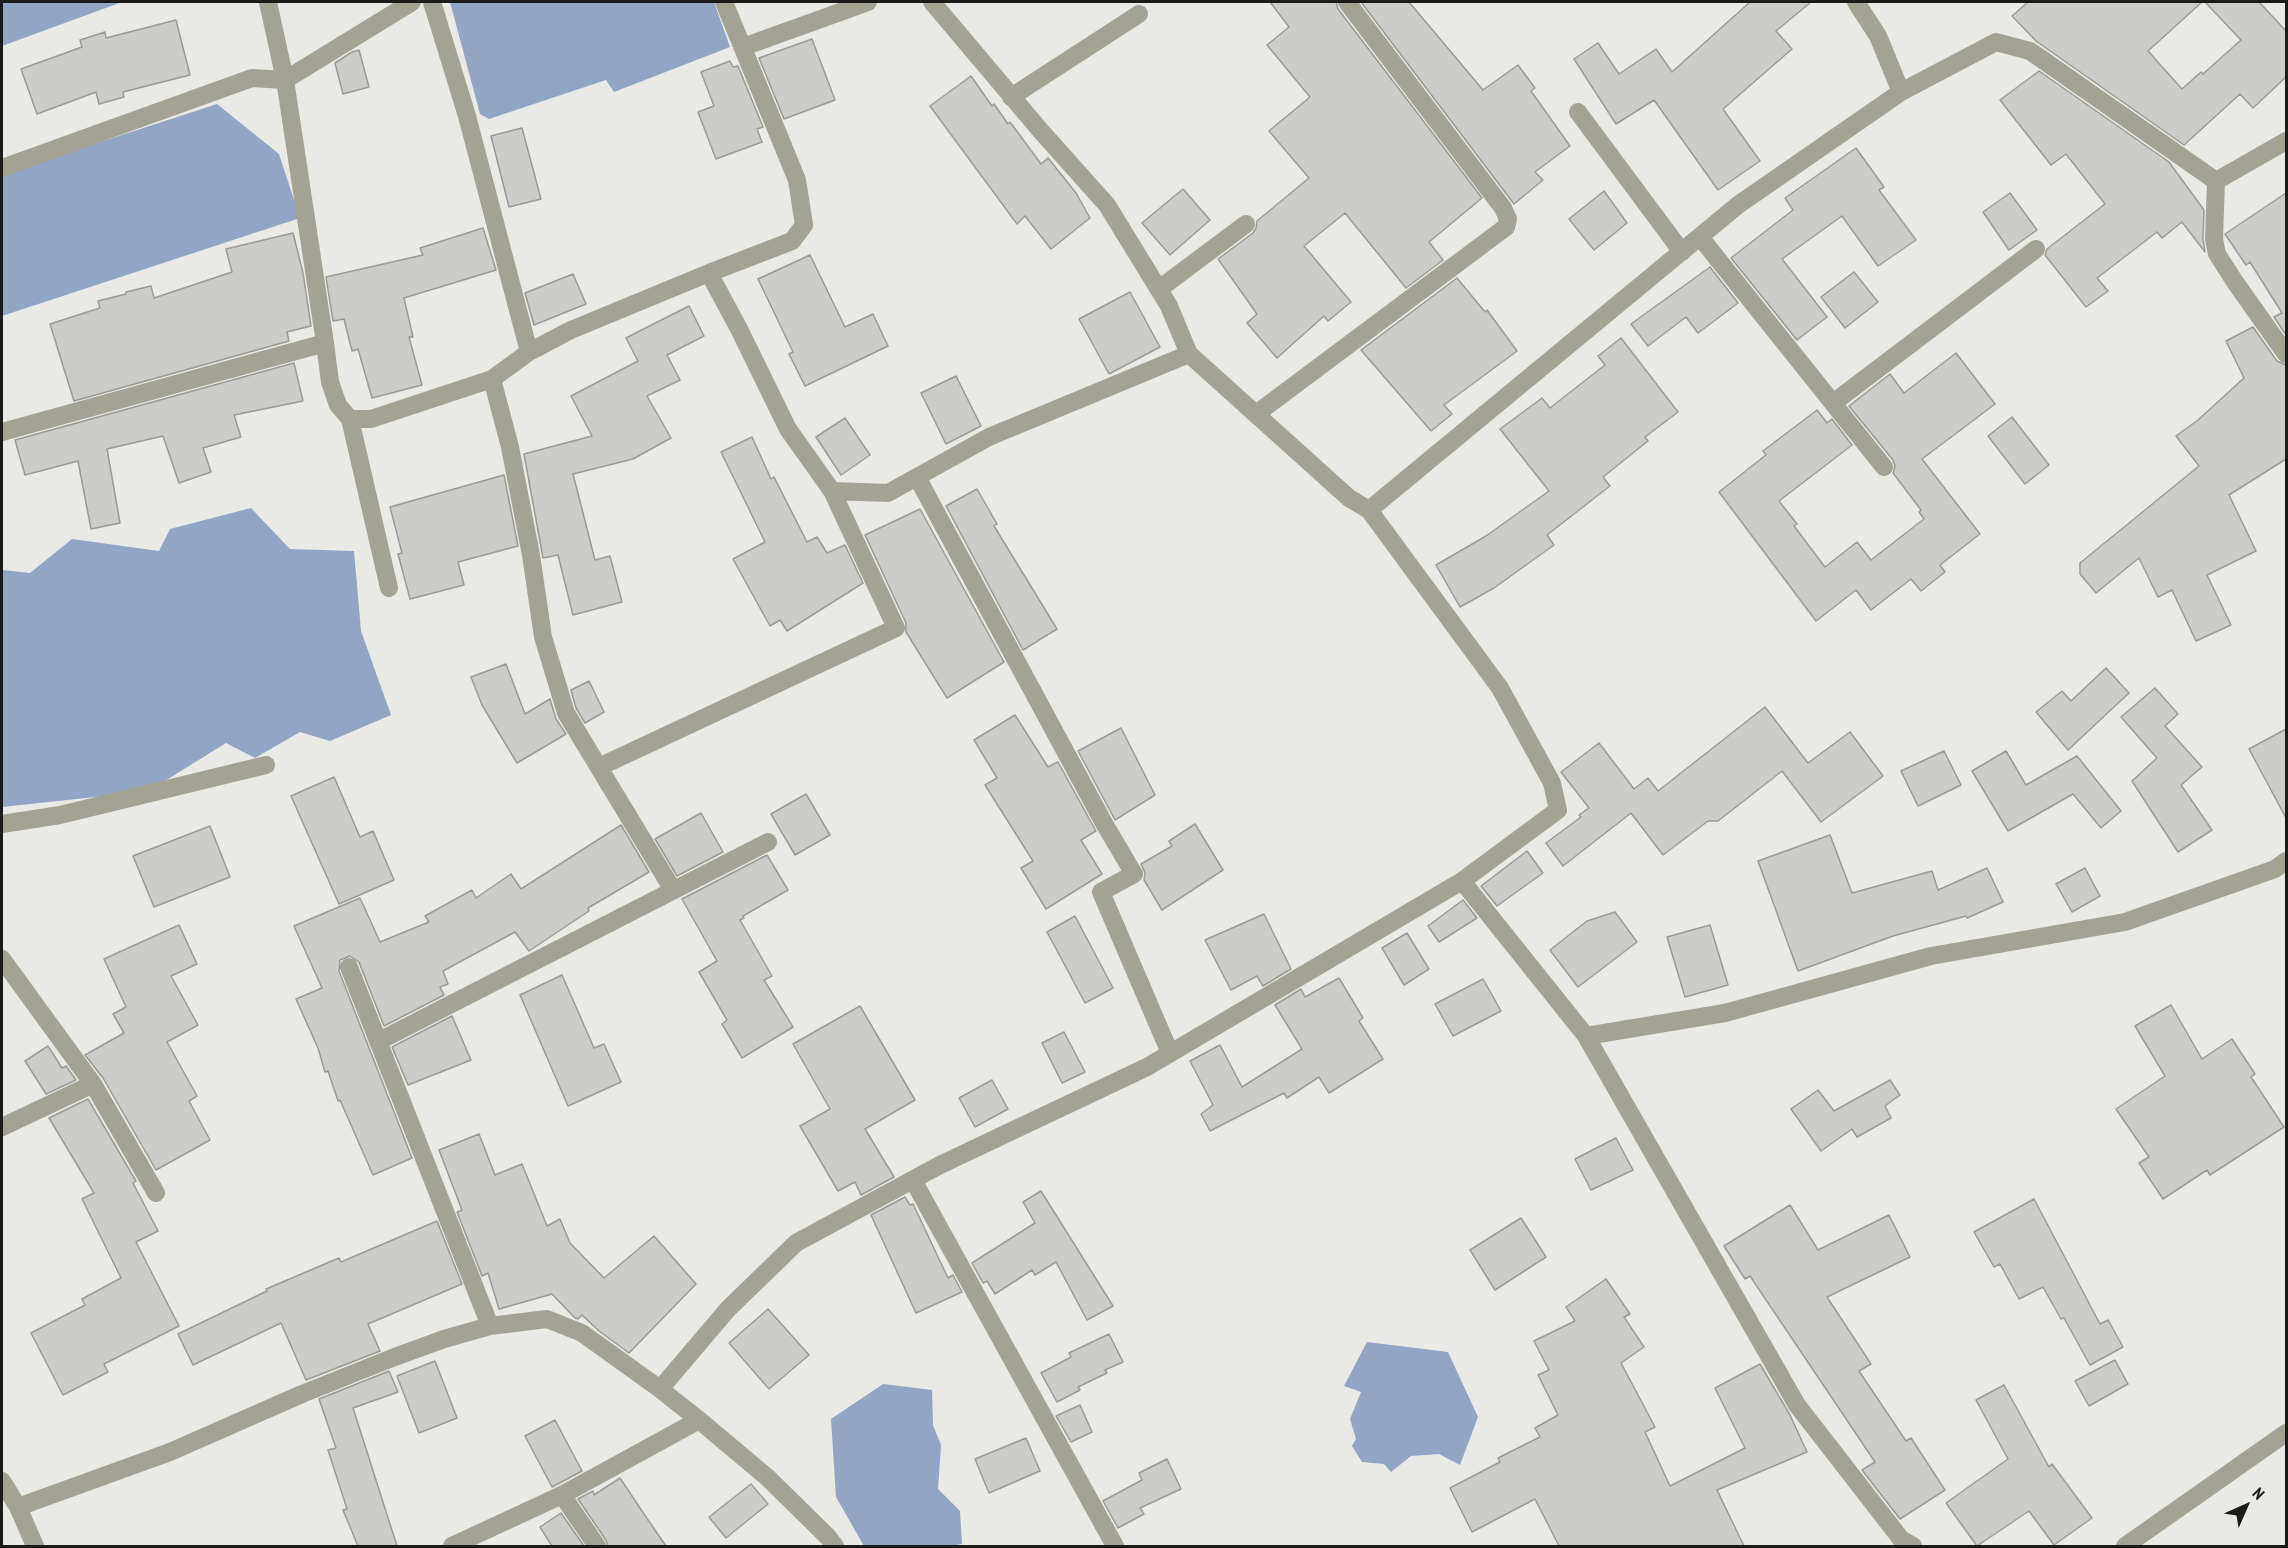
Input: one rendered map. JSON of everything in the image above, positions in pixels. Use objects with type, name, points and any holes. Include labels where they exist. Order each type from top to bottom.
[{"type":"street","points":[[268,2],[285,80],[330,382],[338,405],[350,418],[389,588]]},
{"type":"street","points":[[2,168],[252,78],[285,80],[412,2]]},
{"type":"street","points":[[432,2],[467,116],[529,352]]},
{"type":"street","points":[[350,418],[371,419],[492,379],[529,352],[571,330],[792,241],[804,225],[797,180],[724,2]]},
{"type":"street","points":[[743,47],[868,2]]},
{"type":"street","points":[[660,1389],[728,1309],[796,1243],[913,1180],[1147,1067],[1462,881],[1558,810],[1552,783],[1500,688],[1369,510],[1349,498],[1189,354],[1169,306],[1107,205],[1011,97],[932,2]]},
{"type":"street","points":[[1256,414],[1506,227],[1508,219],[1503,208],[1347,2]]},
{"type":"street","points":[[1856,2],[1878,36],[1901,92]]},
{"type":"street","points":[[1011,97],[1139,14]]},
{"type":"street","points":[[1369,510],[1738,205],[1901,92],[1996,42],[2030,51],[2216,181]]},
{"type":"street","points":[[1578,112],[1682,252]]},
{"type":"street","points":[[2216,181],[2286,141]]},
{"type":"street","points":[[2216,181],[2214,239],[2217,254],[2286,354]]},
{"type":"street","points":[[1159,289],[1246,224]]},
{"type":"street","points":[[1700,237],[1884,467]]},
{"type":"street","points":[[1833,403],[2036,249]]},
{"type":"street","points":[[599,767],[896,628],[832,491],[788,429],[709,273]]},
{"type":"street","points":[[2,432],[325,343]]},
{"type":"street","points":[[832,491],[888,493],[989,437],[1189,354]]},
{"type":"street","points":[[492,379],[510,447],[529,544],[543,637],[566,713],[673,890]]},
{"type":"street","points":[[917,477],[1105,825],[1134,874],[1101,892],[1170,1053]]},
{"type":"street","points":[[2,824],[60,815],[266,765]]},
{"type":"street","points":[[379,1041],[768,842]]},
{"type":"street","points":[[1586,1036],[1725,1013],[1931,956],[2125,922],[2276,869],[2286,861]]},
{"type":"street","points":[[1462,881],[1586,1036],[1797,1406],[1901,1539],[1913,1546]]},
{"type":"street","points":[[2,959],[93,1084],[156,1193]]},
{"type":"street","points":[[349,967],[490,1326]]},
{"type":"street","points":[[2,1127],[93,1084]]},
{"type":"street","points":[[913,1180],[1114,1546]]},
{"type":"street","points":[[18,1507],[170,1452],[302,1394],[444,1339],[490,1326],[547,1319],[582,1333],[660,1389],[768,1478],[835,1546]]},
{"type":"street","points":[[452,1546],[562,1495],[699,1420]]},
{"type":"street","points":[[2125,1546],[2286,1433]]},
{"type":"street","points":[[2,1481],[18,1507],[35,1546]]},
{"type":"street","points":[[562,1495],[597,1546]]},
{"type":"water","points":[[2,2],[122,2],[2,46]]},
{"type":"water","points":[[450,2],[714,2],[730,47],[614,92],[606,80],[489,119],[480,114]]},
{"type":"water","points":[[217,104],[279,154],[300,218],[2,316],[2,174]]},
{"type":"water","points":[[251,508],[290,549],[354,551],[361,631],[391,715],[330,741],[300,732],[255,758],[226,743],[160,784],[114,795],[2,807],[2,570],[30,573],[72,539],[159,551],[170,529]]},
{"type":"water","points":[[1367,1342],[1448,1352],[1478,1417],[1460,1465],[1439,1454],[1411,1456],[1391,1472],[1384,1464],[1362,1462],[1352,1446],[1356,1439],[1350,1419],[1361,1392],[1344,1386]]},
{"type":"water","points":[[883,1384],[932,1390],[933,1425],[941,1445],[938,1489],[960,1511],[962,1544],[864,1546],[836,1497],[831,1419]]},
{"type":"building","points":[[1270,2],[1336,2],[1338,9],[1482,198],[1429,242],[1443,260],[1406,288],[1345,213],[1304,246],[1351,302],[1328,321],[1324,316],[1277,358],[1247,323],[1257,314],[1218,259],[1253,233],[1257,221],[1309,178],[1269,131],[1310,97],[1267,45],[1289,27]]},
{"type":"building","points":[[1361,2],[1409,2],[1483,90],[1518,65],[1535,88],[1531,91],[1570,146],[1535,172],[1543,180],[1514,204]]},
{"type":"building","points":[[1750,2],[1811,2],[1776,31],[1792,49],[1723,109],[1760,161],[1718,190],[1654,100],[1616,124],[1574,59],[1598,43],[1619,74],[1656,49],[1672,72]]},
{"type":"building","points":[[2028,2],[2202,2],[2148,51],[2182,89],[2201,72],[2203,74],[2241,40],[2205,2],[2259,2],[2286,31],[2286,77],[2253,108],[2240,94],[2184,145],[2036,41],[2012,16]]},
{"type":"building","points":[[176,20],[190,75],[123,92],[124,97],[99,104],[96,92],[37,114],[21,69],[82,47],[80,40],[105,32],[106,38]]},
{"type":"building","points":[[812,39],[835,100],[784,119],[759,58]]},
{"type":"building","points":[[359,50],[369,87],[343,94],[335,63]]},
{"type":"building","points":[[730,61],[733,67],[738,66],[763,127],[757,129],[762,142],[716,159],[698,112],[714,106],[701,72]]},
{"type":"building","points":[[2039,71],[2169,162],[2204,210],[2205,252],[2182,222],[2162,238],[2157,232],[2097,278],[2108,291],[2086,307],[2045,255],[2047,249],[2105,204],[2066,154],[2051,165],[2000,100]]},
{"type":"building","points":[[971,76],[992,106],[994,104],[1008,124],[1010,122],[1041,164],[1048,158],[1076,193],[1090,218],[1051,249],[1025,216],[1017,224],[930,106]]},
{"type":"building","points":[[522,128],[541,199],[509,207],[491,136]]},
{"type":"building","points":[[1856,148],[1884,187],[1879,190],[1916,240],[1878,266],[1842,216],[1782,259],[1827,317],[1797,340],[1731,258],[1793,210],[1785,198]]},
{"type":"building","points":[[1183,189],[1210,220],[1170,255],[1142,223]]},
{"type":"building","points":[[1604,191],[1627,223],[1594,250],[1569,219]]},
{"type":"building","points":[[2010,193],[2037,230],[2009,250],[1983,212]]},
{"type":"building","points":[[2286,193],[2286,335],[2274,317],[2282,313],[2250,262],[2246,265],[2225,234]]},
{"type":"building","points":[[483,228],[496,270],[404,298],[413,337],[409,337],[422,385],[372,398],[358,349],[352,351],[344,319],[333,321],[326,277],[423,255],[420,248]]},
{"type":"building","points":[[293,233],[303,273],[311,326],[287,332],[289,341],[74,401],[50,324],[100,308],[98,301],[126,294],[126,292],[151,286],[154,298],[232,272],[226,249]]},
{"type":"building","points":[[810,255],[845,327],[873,314],[888,346],[805,386],[789,354],[793,352],[758,279]]},
{"type":"building","points":[[1710,267],[1738,303],[1698,333],[1686,317],[1648,346],[1631,324]]},
{"type":"building","points":[[1854,272],[1878,302],[1845,328],[1821,297]]},
{"type":"building","points":[[573,274],[586,304],[534,325],[525,293]]},
{"type":"building","points":[[1457,278],[1485,312],[1487,310],[1517,351],[1444,405],[1452,414],[1431,431],[1361,350]]},
{"type":"building","points":[[1130,292],[1160,347],[1109,374],[1079,319]]},
{"type":"building","points":[[689,306],[704,336],[667,355],[680,380],[647,396],[671,438],[633,459],[573,474],[595,560],[610,556],[622,602],[573,615],[558,555],[543,558],[524,454],[592,436],[571,396],[638,361],[626,338]]},
{"type":"building","points":[[2253,327],[2277,361],[2286,365],[2286,459],[2229,495],[2256,551],[2207,575],[2231,625],[2196,641],[2172,590],[2158,597],[2139,558],[2096,593],[2080,574],[2080,563],[2199,466],[2176,436],[2198,420],[2244,378],[2226,341]]},
{"type":"building","points":[[1621,338],[1678,412],[1645,437],[1648,441],[1603,477],[1610,486],[1547,535],[1554,545],[1494,588],[1460,607],[1436,565],[1486,536],[1549,491],[1500,429],[1542,398],[1550,408],[1605,365],[1598,356]]},
{"type":"building","points":[[1956,353],[1995,404],[1922,459],[1980,534],[1940,565],[1945,572],[1921,591],[1911,579],[1871,610],[1856,590],[1816,621],[1719,492],[1766,455],[1763,451],[1817,410],[1827,423],[1832,419],[1852,445],[1779,501],[1797,524],[1794,526],[1825,567],[1857,542],[1871,560],[1924,519],[1919,512],[1921,510],[1893,473],[1895,466],[1893,460],[1849,406],[1890,374],[1904,393]]},
{"type":"building","points":[[294,363],[303,401],[234,415],[241,437],[203,448],[211,472],[179,483],[163,436],[107,449],[120,523],[91,529],[78,461],[25,475],[15,440]]},
{"type":"building","points":[[956,376],[981,426],[946,444],[921,393]]},
{"type":"building","points":[[2012,417],[2049,465],[2025,484],[1988,436]]},
{"type":"building","points":[[845,418],[870,455],[841,475],[816,437]]},
{"type":"building","points":[[752,437],[771,479],[774,477],[807,542],[817,537],[827,553],[845,545],[863,583],[787,631],[780,620],[770,626],[733,559],[765,542],[721,452]]},
{"type":"building","points":[[504,475],[518,546],[458,562],[464,585],[410,599],[398,554],[402,553],[390,507]]},
{"type":"building","points":[[977,489],[997,524],[994,526],[1057,629],[1023,650],[946,506]]},
{"type":"building","points":[[920,509],[1004,662],[947,698],[906,632],[906,623],[865,535]]},
{"type":"building","points":[[506,664],[525,714],[550,699],[556,719],[566,734],[517,763],[482,705],[471,677]]},
{"type":"building","points":[[2106,668],[2129,693],[2068,750],[2036,712],[2062,691],[2071,701]]},
{"type":"building","points":[[589,681],[604,712],[585,723],[576,708],[571,690]]},
{"type":"building","points":[[2155,688],[2178,714],[2165,726],[2202,767],[2181,785],[2212,830],[2178,852],[2132,781],[2157,758],[2121,717]]},
{"type":"building","points":[[1765,707],[1808,763],[1850,732],[1883,776],[1821,822],[1782,771],[1718,821],[1708,821],[1663,855],[1631,813],[1563,866],[1546,843],[1581,817],[1579,815],[1589,808],[1561,772],[1599,743],[1634,789],[1648,778],[1658,791]]},
{"type":"building","points":[[1015,715],[1048,767],[1058,762],[1096,831],[1081,840],[1102,874],[1046,909],[1021,868],[1033,861],[985,785],[997,778],[974,740]]},
{"type":"building","points":[[1121,728],[1155,795],[1115,820],[1078,751]]},
{"type":"building","points":[[2286,729],[2286,818],[2249,749]]},
{"type":"building","points":[[1944,751],[1961,785],[1918,806],[1901,771]]},
{"type":"building","points":[[2006,751],[2026,785],[2077,756],[2121,811],[2101,828],[2073,794],[2008,831],[1972,771]]},
{"type":"building","points":[[334,777],[360,837],[373,831],[394,880],[339,904],[291,796]]},
{"type":"building","points":[[806,794],[830,835],[795,855],[771,814]]},
{"type":"building","points":[[701,813],[723,852],[677,876],[655,839]]},
{"type":"building","points":[[1195,824],[1223,870],[1162,910],[1144,880],[1145,873],[1141,864],[1172,846],[1169,841]]},
{"type":"building","points":[[621,825],[649,872],[588,908],[589,911],[529,951],[515,932],[443,971],[448,984],[440,987],[444,995],[384,1026],[359,962],[350,956],[340,960],[339,971],[412,1158],[373,1175],[340,1100],[338,1101],[328,1071],[325,1072],[318,1048],[296,999],[322,988],[294,926],[360,898],[380,942],[429,922],[425,916],[472,890],[476,898],[511,874],[521,889]]},
{"type":"building","points":[[210,826],[230,877],[154,907],[133,856]]},
{"type":"building","points":[[1830,835],[1852,893],[1932,871],[1938,890],[1987,868],[2003,902],[1967,918],[1966,916],[1893,936],[1798,971],[1758,861]]},
{"type":"building","points":[[1527,851],[1543,873],[1497,906],[1481,886]]},
{"type":"building","points":[[767,855],[788,890],[743,916],[744,918],[740,920],[772,976],[764,980],[793,1027],[742,1058],[722,1024],[727,1020],[699,972],[717,961],[682,899]]},
{"type":"building","points":[[2085,868],[2100,896],[2072,912],[2056,884]]},
{"type":"building","points":[[1463,900],[1477,918],[1439,942],[1428,926]]},
{"type":"building","points":[[1615,912],[1637,942],[1578,987],[1550,950],[1587,921]]},
{"type":"building","points":[[1264,914],[1291,969],[1263,986],[1257,976],[1231,990],[1205,940]]},
{"type":"building","points":[[1075,916],[1113,988],[1085,1003],[1047,932]]},
{"type":"building","points":[[179,925],[197,964],[171,976],[198,1025],[167,1042],[197,1096],[189,1101],[210,1140],[156,1170],[103,1078],[85,1055],[124,1033],[113,1014],[126,1007],[104,959]]},
{"type":"building","points":[[1710,925],[1728,985],[1685,997],[1667,937]]},
{"type":"building","points":[[1407,933],[1429,969],[1404,985],[1382,948]]},
{"type":"building","points":[[562,975],[594,1048],[604,1044],[621,1082],[568,1106],[520,995]]},
{"type":"building","points":[[1339,978],[1363,1018],[1359,1021],[1383,1059],[1329,1093],[1319,1077],[1287,1098],[1284,1093],[1210,1131],[1201,1114],[1213,1105],[1190,1061],[1220,1045],[1242,1087],[1302,1049],[1275,1005],[1301,989],[1305,997]]},
{"type":"building","points":[[1483,979],[1501,1011],[1453,1036],[1435,1004]]},
{"type":"building","points":[[2171,1005],[2202,1059],[2232,1039],[2255,1074],[2251,1077],[2284,1127],[2210,1175],[2207,1170],[2163,1199],[2139,1163],[2149,1157],[2116,1109],[2165,1076],[2135,1026]]},
{"type":"building","points":[[860,1006],[915,1100],[865,1129],[894,1177],[861,1195],[855,1182],[838,1191],[800,1126],[830,1109],[793,1044]]},
{"type":"building","points":[[452,1016],[471,1060],[408,1085],[392,1047]]},
{"type":"building","points":[[1064,1032],[1085,1072],[1062,1083],[1042,1043]]},
{"type":"building","points":[[48,1046],[62,1068],[66,1066],[76,1080],[46,1094],[25,1061]]},
{"type":"building","points":[[992,1080],[1008,1109],[975,1127],[959,1098]]},
{"type":"building","points":[[1890,1080],[1900,1095],[1885,1106],[1891,1118],[1857,1137],[1852,1129],[1821,1151],[1791,1109],[1818,1090],[1834,1111]]},
{"type":"building","points":[[88,1099],[136,1181],[133,1183],[158,1231],[136,1242],[179,1326],[104,1364],[108,1372],[63,1395],[31,1333],[85,1305],[82,1299],[121,1278],[82,1199],[94,1193],[49,1118]]},
{"type":"building","points":[[479,1134],[495,1175],[522,1164],[547,1226],[560,1219],[570,1243],[604,1278],[654,1236],[696,1284],[629,1353],[582,1315],[578,1319],[575,1318],[552,1294],[499,1309],[488,1273],[482,1276],[457,1212],[462,1210],[439,1150]]},
{"type":"building","points":[[1616,1138],[1633,1170],[1591,1190],[1575,1159]]},
{"type":"building","points":[[1041,1191],[1113,1306],[1087,1320],[1056,1262],[1035,1275],[1032,1270],[995,1294],[987,1281],[983,1283],[972,1263],[1035,1223],[1023,1202]]},
{"type":"building","points":[[905,1197],[910,1205],[913,1204],[948,1278],[953,1275],[962,1292],[916,1313],[871,1215]]},
{"type":"building","points":[[2034,1199],[2100,1324],[2108,1320],[2123,1347],[2090,1365],[2064,1318],[2061,1319],[2043,1287],[2019,1299],[2000,1264],[1994,1267],[1974,1232]]},
{"type":"building","points":[[1790,1205],[1818,1250],[1889,1215],[1910,1257],[1827,1297],[1871,1364],[1859,1371],[1906,1441],[1911,1438],[1945,1490],[1900,1519],[1862,1470],[1875,1462],[1750,1276],[1745,1279],[1724,1246]]},
{"type":"building","points":[[1521,1218],[1546,1257],[1495,1290],[1470,1250]]},
{"type":"building","points":[[437,1221],[462,1284],[368,1324],[380,1351],[306,1380],[281,1323],[193,1365],[178,1334],[267,1291],[266,1289],[339,1258],[341,1262]]},
{"type":"building","points":[[1606,1279],[1630,1314],[1624,1317],[1644,1347],[1621,1363],[1655,1427],[1645,1432],[1670,1486],[1745,1448],[1715,1388],[1760,1364],[1790,1415],[1807,1452],[1717,1490],[1744,1546],[1559,1546],[1535,1499],[1472,1532],[1450,1488],[1500,1462],[1498,1458],[1540,1437],[1535,1428],[1558,1415],[1538,1375],[1549,1370],[1534,1341],[1575,1321],[1566,1307]]},
{"type":"building","points":[[768,1309],[809,1355],[769,1389],[729,1343]]},
{"type":"building","points":[[1109,1334],[1123,1362],[1105,1370],[1107,1373],[1078,1387],[1080,1390],[1057,1402],[1041,1373],[1071,1357],[1069,1353]]},
{"type":"building","points":[[2115,1360],[2128,1384],[2089,1406],[2075,1381]]},
{"type":"building","points":[[435,1361],[457,1418],[419,1433],[397,1376]]},
{"type":"building","points":[[389,1371],[398,1392],[353,1408],[397,1546],[358,1546],[343,1510],[347,1509],[328,1450],[336,1448],[319,1399]]},
{"type":"building","points":[[2004,1385],[2049,1467],[2052,1464],[2092,1518],[2054,1545],[2029,1511],[1977,1546],[1946,1503],[2008,1459],[1976,1400]]},
{"type":"building","points":[[1080,1405],[1092,1432],[1071,1442],[1056,1416]]},
{"type":"building","points":[[555,1420],[582,1471],[552,1487],[525,1436]]},
{"type":"building","points":[[1026,1438],[1040,1471],[989,1493],[975,1459]]},
{"type":"building","points":[[1167,1459],[1181,1489],[1140,1508],[1144,1514],[1118,1528],[1103,1501],[1142,1480],[1139,1473]]},
{"type":"building","points":[[620,1478],[666,1546],[608,1546],[578,1499],[593,1491],[594,1495]]},
{"type":"building","points":[[751,1484],[768,1504],[726,1538],[709,1517]]},
{"type":"building","points":[[561,1513],[584,1546],[552,1546],[540,1527]]}]
